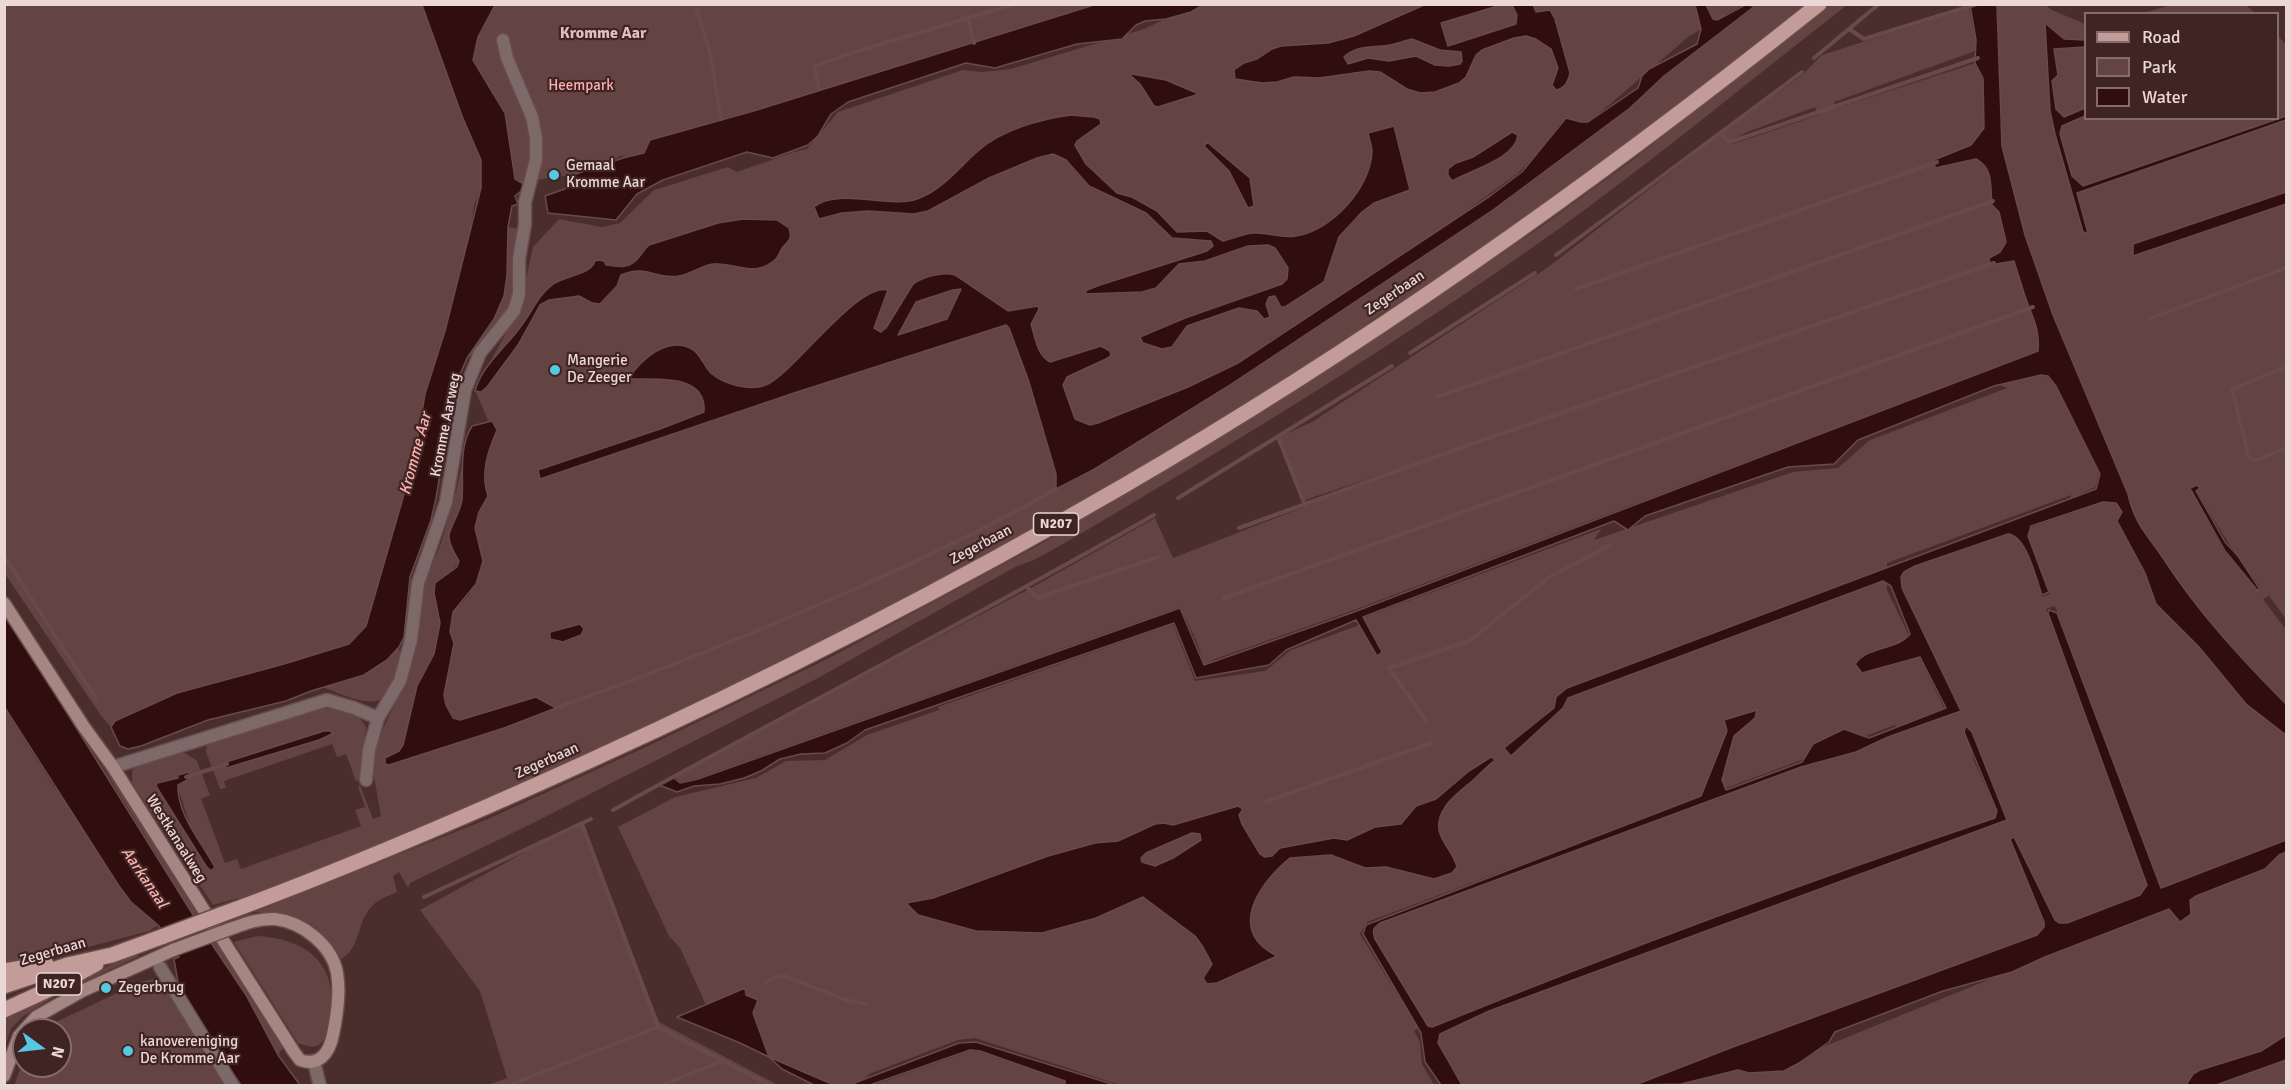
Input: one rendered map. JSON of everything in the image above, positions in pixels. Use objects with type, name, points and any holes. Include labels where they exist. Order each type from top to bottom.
[{"type":"main road","name":"Zegerbaan","points":[[4,986],[67,965],[112,955],[165,936],[330,873],[472,814],[661,729],[838,642],[1043,532],[1216,430],[1445,281],[1633,148],[1819,4]]},
{"type":"main road","name":"Zegerbaan","points":[[4,1010],[50,989],[112,955]]},
{"type":"main road","name":"N207","points":[[4,971],[53,963],[67,965]]},
{"type":"street","name":"Kromme Aarweg","points":[[366,780],[369,750],[378,718],[400,681],[411,640],[418,583],[446,502],[465,390],[480,353],[514,311],[519,294],[519,259],[525,224],[525,202],[536,160],[536,138],[532,117],[507,58],[503,40]]},
{"type":"street","name":"Westkanaalweg","points":[[4,603],[84,727],[113,767],[294,1052],[300,1060],[314,1062]]},
{"type":"street","points":[[113,767],[327,700],[378,718]]},
{"type":"street","points":[[4,1076],[19,1036],[36,1017],[82,991],[173,950],[258,920],[274,919],[296,925],[312,934],[324,947],[337,970],[339,993],[333,1035],[328,1049],[314,1062],[321,1086]]},
{"type":"street","points":[[159,967],[233,1086]]},
{"type":"green space","points":[[2174,4],[2246,5],[2254,12],[2147,12]]},
{"type":"green space","points":[[5,5],[422,5],[481,160],[481,188],[474,206],[470,239],[415,456],[366,626],[358,636],[332,657],[114,722],[111,727],[5,574]]},
{"type":"green space","name":"Heempark","points":[[495,5],[1097,5],[666,136],[647,144],[645,153],[623,158],[622,155],[595,172],[528,181],[527,186],[515,179],[505,116],[473,60],[478,37]]},
{"type":"green space","points":[[1195,5],[1742,5],[1688,37],[1588,123],[1563,120],[1539,152],[1517,174],[1403,256],[1238,363],[1206,378],[1056,489],[1093,470],[1227,387],[1493,210],[1630,108],[1664,76],[1757,5],[1808,5],[1563,192],[1444,274],[1373,319],[1315,366],[1143,471],[783,662],[563,767],[382,844],[239,900],[238,898],[213,905],[132,783],[132,771],[147,761],[175,752],[184,753],[197,761],[210,795],[201,799],[225,863],[237,859],[241,869],[361,826],[355,810],[365,807],[358,786],[360,785],[373,819],[381,816],[373,771],[375,746],[407,677],[418,642],[423,587],[441,543],[462,465],[462,500],[457,519],[449,535],[450,545],[459,561],[434,593],[440,623],[434,654],[417,686],[403,745],[399,751],[387,756],[470,739],[555,708],[537,697],[460,720],[452,715],[447,707],[445,684],[452,639],[450,632],[453,612],[470,594],[478,544],[475,528],[479,512],[488,496],[484,486],[486,461],[494,434],[475,390],[520,307],[533,247],[559,219],[602,227],[620,223],[654,190],[728,167],[737,172],[807,149],[838,112],[963,70],[981,72],[1011,69],[1144,29]],"holes":[[[178,775],[190,780],[179,783],[178,788],[190,825],[215,867],[209,870],[158,789],[157,783],[176,779]]]},
{"type":"green space","points":[[1829,5],[1847,5],[1669,146],[1560,228],[1439,312],[1315,392],[1063,544],[1036,559],[1015,567],[820,677],[410,883],[408,888],[399,872],[393,876],[397,892],[372,906],[367,912],[352,949],[341,959],[324,935],[306,922],[295,917],[255,912],[490,818],[650,745],[829,658],[1039,545],[1250,419],[1391,329],[1545,224],[1630,162]]},
{"type":"green space","points":[[1997,5],[2045,5],[2084,24],[2084,120],[2279,120],[2279,37],[2286,45],[2286,192],[2134,244],[2133,255],[2286,204],[2286,619],[2269,596],[2263,599],[2286,630],[2286,704],[2205,616],[2138,522],[2053,315],[2025,235],[2002,146]],"holes":[[[2190,488],[2196,491],[2231,547],[2260,587],[2258,591],[2224,551]]]},
{"type":"green space","points":[[1969,8],[1976,40],[1975,51],[1834,102],[1837,108],[1975,63],[1983,78],[1984,128],[1972,145],[1935,159],[1936,168],[1976,159],[1988,173],[1992,205],[1999,212],[2006,242],[1991,264],[2014,261],[2034,317],[2038,351],[1204,665],[1197,642],[1180,607],[698,778],[680,782],[674,776],[1031,588],[1155,518],[1173,558],[1345,491],[1502,434],[1305,500],[1279,437],[1312,422],[1547,268],[1718,136],[1721,135],[1733,144],[1818,115],[1815,107],[1731,140],[1721,133],[1802,75],[1822,55]]},
{"type":"green space","points":[[508,227],[520,229],[511,302],[496,332],[467,358],[494,319],[507,275]]},
{"type":"green space","points":[[2041,375],[2047,377],[2056,386],[2099,473],[2095,487],[2071,498],[2071,495],[1887,563],[1887,590],[1944,708],[1367,922],[1360,934],[1418,1028],[1414,1031],[1420,1042],[1422,1064],[1434,1085],[1120,1085],[975,1038],[958,1040],[869,1074],[858,1082],[843,1085],[828,1083],[769,1057],[745,989],[706,1005],[680,948],[669,936],[618,827],[675,797],[756,778],[786,761],[825,760],[867,735],[939,710],[938,707],[1173,624],[1195,681],[1265,671],[1291,650],[1365,623],[1363,618],[1601,529],[1594,540],[1793,472],[1838,468],[1870,440],[2007,388],[2000,385]]},
{"type":"green space","points":[[2104,502],[2116,503],[2122,512],[2117,521],[2145,573],[2156,604],[2199,647],[2246,704],[2286,735],[2286,840],[2161,889],[2055,606],[2046,609],[2147,885],[2140,895],[2067,923],[2059,923],[2055,921],[2013,837],[2010,839],[2044,922],[2044,927],[2037,935],[1635,1085],[1462,1085],[1438,1043],[1440,1034],[1489,1011],[2007,820],[1972,732],[1973,759],[1997,811],[1995,818],[1692,927],[1528,988],[1432,1027],[1428,1026],[1375,939],[1373,931],[1376,926],[1801,767],[1856,752],[1888,737],[1961,711],[1902,588],[1901,578],[1904,572],[1915,566],[2008,534],[2015,537],[2026,550],[2042,597],[2050,594],[2028,536],[2031,527]]},
{"type":"green space","points":[[399,647],[401,661],[388,694],[381,699],[356,700],[322,687],[387,660]]},
{"type":"green space","points":[[4,708],[54,787],[148,915],[158,925],[149,931],[5,967]]},
{"type":"green space","points":[[340,708],[355,714],[363,722],[366,727],[362,779],[356,781],[346,754],[337,757],[332,744],[224,781],[226,788],[220,789],[206,752],[207,743],[309,712]],"holes":[[[324,731],[331,736],[226,768],[223,763]]]},
{"type":"green space","points":[[101,764],[152,835],[285,1045],[278,1055],[246,995],[205,934]]},
{"type":"green space","points":[[581,821],[659,1022],[778,1085],[488,1085],[507,1078],[480,991],[420,910]]},
{"type":"green space","points":[[2286,852],[2286,1085],[1665,1086],[1738,1070],[1741,1072],[1818,1049],[2265,869],[2279,855]]},
{"type":"green space","points":[[257,936],[290,942],[304,948],[323,967],[329,980],[332,996],[331,1014],[327,1034],[317,1046],[298,1043],[234,942]]},
{"type":"green space","points":[[137,953],[139,956],[76,986],[74,984],[21,1018],[12,1018],[12,1028],[5,1046],[5,1015],[9,1011]]},
{"type":"green space","points":[[159,978],[229,1086],[14,1086],[17,1078],[72,1078],[72,1018],[65,1018],[140,982]]},
{"type":"green space","points":[[970,1051],[980,1052],[1065,1081],[1065,1085],[874,1085]]},
{"type":"water","points":[[1097,4],[1203,5],[1191,12],[1166,19],[1145,21],[1136,25],[1122,39],[1077,44],[995,68],[966,63],[848,102],[831,114],[818,136],[808,145],[773,158],[747,152],[663,180],[637,194],[616,220],[548,213],[545,196],[570,187],[567,177],[644,153],[650,140],[757,110]]},
{"type":"water","points":[[1533,4],[1536,12],[1550,10],[1555,19],[1570,73],[1562,88],[1556,90],[1552,85],[1558,68],[1551,49],[1536,39],[1526,36],[1482,50],[1476,55],[1466,77],[1459,83],[1435,92],[1420,93],[1407,89],[1380,72],[1369,71],[1319,78],[1294,77],[1262,83],[1235,79],[1234,70],[1272,49],[1281,46],[1328,43],[1354,36],[1424,5],[1501,5],[1441,23],[1448,46],[1516,24],[1517,15],[1512,5]],"holes":[[[1412,39],[1440,50],[1461,52],[1462,61],[1460,64],[1449,66],[1435,65],[1416,56],[1389,61],[1368,58],[1348,64],[1344,57],[1357,49],[1390,45]]]},
{"type":"water","points":[[422,5],[495,5],[478,37],[473,60],[505,113],[515,179],[527,186],[515,196],[518,204],[512,206],[508,227],[504,296],[494,319],[467,358],[455,386],[431,520],[410,577],[404,637],[399,647],[387,660],[364,675],[286,701],[208,720],[141,746],[128,749],[120,746],[111,727],[115,721],[177,693],[349,644],[366,626],[415,456],[425,394],[445,331],[481,188],[481,160],[462,116]]},
{"type":"water","points":[[1695,5],[1706,5],[1713,19],[1717,20],[1745,5],[1755,6],[1664,76],[1630,108],[1493,210],[1227,387],[1093,470],[1056,489],[1056,474],[1028,379],[1006,325],[794,393],[540,479],[538,470],[704,412],[703,399],[697,390],[688,384],[664,379],[628,379],[647,357],[664,347],[683,345],[692,349],[712,374],[724,381],[739,386],[761,386],[768,384],[795,362],[844,312],[861,299],[875,291],[888,290],[874,328],[881,332],[886,328],[913,284],[939,274],[955,275],[1008,311],[1038,306],[1039,309],[1031,324],[1039,350],[1050,362],[1101,346],[1110,351],[1111,356],[1067,377],[1063,385],[1075,419],[1090,425],[1098,423],[1188,387],[1238,363],[1490,196],[1522,172],[1566,118],[1588,122],[1638,88],[1642,76],[1649,69],[1697,44],[1701,29]],"holes":[[[961,289],[947,319],[898,335],[916,302]]]},
{"type":"water","points":[[1970,5],[1997,5],[2002,146],[2025,235],[2053,315],[2128,494],[2134,514],[2176,578],[2205,616],[2286,704],[2286,735],[2246,704],[2199,647],[2156,604],[2145,573],[2117,521],[2122,512],[2116,503],[2103,502],[2031,526],[2028,536],[2049,592],[2042,595],[2026,550],[2015,537],[2008,534],[1915,566],[1904,572],[1901,577],[1902,588],[1961,711],[1888,737],[1856,752],[1801,767],[1380,923],[1374,930],[1375,939],[1428,1026],[1432,1027],[1712,918],[1995,818],[1997,811],[1964,732],[1966,726],[1972,732],[2007,820],[1489,1011],[1440,1034],[1438,1043],[1462,1085],[1441,1085],[1425,1062],[1421,1033],[1363,934],[1366,925],[1701,796],[1727,731],[1724,720],[1757,710],[1755,718],[1734,736],[1722,780],[1726,790],[1802,762],[1813,744],[1844,729],[1869,738],[1946,708],[1920,657],[1862,673],[1855,664],[1868,654],[1897,643],[1910,634],[1891,586],[1883,581],[1568,698],[1563,708],[1511,756],[1504,748],[1554,708],[1556,697],[1567,688],[2096,489],[2100,474],[2056,386],[2048,376],[2041,375],[1994,386],[1858,440],[1834,464],[1788,467],[1645,516],[1628,530],[1614,521],[1363,617],[1382,652],[1377,656],[1356,620],[1286,650],[1269,665],[1196,678],[1174,623],[865,730],[847,743],[825,753],[801,754],[780,759],[761,771],[720,784],[694,786],[677,792],[659,785],[673,777],[680,783],[698,779],[1180,608],[1204,665],[1354,612],[2038,351],[2035,324],[2014,261],[1990,265],[1989,258],[2000,252],[2006,242],[1999,212],[1992,205],[1990,179],[1986,168],[1976,159],[1935,168],[1934,160],[1971,145],[1984,128],[1983,78],[1975,63],[1976,40]]},
{"type":"water","points":[[2045,23],[2064,39],[2084,40],[2084,47],[2054,49],[2058,75],[2052,81],[2056,109],[2064,117],[2084,108],[2084,116],[2062,126],[2060,134],[2072,176],[2083,186],[2286,116],[2286,120],[2077,193],[2088,233],[2083,232],[2050,111]]},
{"type":"water","points":[[1130,75],[1166,80],[1199,94],[1158,107],[1154,106],[1140,84]]},
{"type":"water","points":[[1071,115],[1100,119],[1101,124],[1077,141],[1075,145],[1086,164],[1117,193],[1132,197],[1157,211],[1177,232],[1207,231],[1223,241],[1250,233],[1290,237],[1322,226],[1347,206],[1365,179],[1372,151],[1368,133],[1394,126],[1410,190],[1374,203],[1362,212],[1339,237],[1324,282],[1285,307],[1281,307],[1275,296],[1269,297],[1266,304],[1270,317],[1264,319],[1257,311],[1239,308],[1187,326],[1172,347],[1162,349],[1143,343],[1140,337],[1185,318],[1282,284],[1287,279],[1288,268],[1275,248],[1268,245],[1248,246],[1205,261],[1179,264],[1156,288],[1142,292],[1085,294],[1087,290],[1100,285],[1207,251],[1213,246],[1211,241],[1172,238],[1146,213],[1089,186],[1066,160],[1053,154],[1037,158],[989,178],[928,211],[914,214],[868,211],[842,213],[819,219],[814,207],[824,201],[836,199],[893,202],[917,199],[943,184],[978,151],[998,137],[1047,119]]},
{"type":"water","points":[[1512,132],[1518,135],[1509,151],[1491,163],[1452,181],[1448,175],[1448,169],[1456,163],[1473,157]]},
{"type":"water","points":[[1207,142],[1250,178],[1254,206],[1248,208],[1229,171],[1204,146]]},
{"type":"water","points":[[2286,192],[2286,204],[2133,256],[2133,244]]},
{"type":"water","points":[[743,219],[777,220],[789,228],[789,241],[776,259],[768,265],[753,269],[714,264],[670,277],[638,271],[630,272],[621,275],[617,286],[600,304],[592,303],[579,296],[549,300],[540,305],[518,345],[487,387],[481,392],[475,391],[490,363],[552,285],[583,273],[595,261],[604,261],[606,265],[620,267],[632,264],[649,245],[718,223]]},
{"type":"water","points":[[492,421],[497,430],[488,454],[485,471],[488,496],[479,512],[475,528],[483,561],[476,584],[453,612],[450,632],[454,643],[444,695],[446,705],[453,718],[460,720],[536,697],[556,708],[504,728],[389,765],[385,764],[385,758],[399,751],[403,745],[417,686],[434,654],[440,623],[434,593],[435,583],[457,567],[459,561],[449,535],[462,500],[462,462],[465,443],[472,426]]},
{"type":"water","points":[[2197,485],[2200,488],[2196,491],[2225,542],[2238,556],[2259,588],[2258,591],[2225,551],[2190,488]]},
{"type":"water","points":[[2049,610],[2057,613],[2161,888],[2286,840],[2286,852],[2279,855],[2265,869],[2196,896],[2190,900],[2191,914],[2180,922],[2169,909],[2012,972],[1943,991],[1835,1032],[1829,1042],[1784,1071],[1749,1073],[1738,1070],[1681,1084],[1635,1085],[2037,935],[2044,927],[2044,922],[2010,839],[2014,837],[2055,920],[2059,923],[2067,923],[2140,895],[2147,885],[2048,613]]},
{"type":"water","name":"Aarkanaal","points":[[4,612],[205,934],[246,995],[278,1055],[300,1085],[241,1085],[199,1026],[180,993],[174,959],[179,957],[158,925],[131,902],[119,886],[5,708]]},
{"type":"water","points":[[580,624],[584,629],[581,635],[563,642],[550,639],[550,632]]},
{"type":"water","points":[[324,731],[331,731],[332,734],[226,768],[223,763]]},
{"type":"water","points":[[1491,757],[1495,760],[1449,802],[1441,815],[1439,830],[1457,867],[1452,873],[1434,879],[1386,867],[1365,868],[1331,855],[1290,858],[1278,868],[1259,893],[1253,907],[1251,921],[1253,934],[1262,946],[1277,956],[1217,983],[1207,984],[1203,978],[1212,964],[1195,936],[1143,897],[1096,918],[1042,933],[976,931],[918,915],[906,903],[933,898],[1048,856],[1095,843],[1118,841],[1155,824],[1173,825],[1238,806],[1243,809],[1239,815],[1242,824],[1260,854],[1265,857],[1272,856],[1280,848],[1334,838],[1347,840],[1375,827],[1401,824],[1416,806],[1436,799],[1469,771]],"holes":[[[1192,833],[1200,834],[1201,840],[1173,858],[1155,866],[1142,862],[1141,858],[1146,853]]]},
{"type":"water","points":[[189,772],[191,778],[178,785],[181,806],[190,826],[215,867],[211,871],[156,786],[157,783],[178,778],[178,775]]},
{"type":"water","points":[[745,988],[746,995],[758,1000],[753,1013],[769,1057],[677,1017]]},
{"type":"water","points":[[2286,1035],[2286,1060],[2216,1085],[2186,1085],[2193,1074],[2200,1070],[2261,1051]]},
{"type":"water","points":[[976,1042],[1115,1085],[1065,1085],[1065,1081],[980,1051],[970,1050],[870,1085],[834,1085],[852,1084],[959,1043]]},
{"type":"water","points":[[769,1057],[834,1085],[814,1085],[782,1069]]},
{"type":"waterway","points":[[695,4],[710,53],[721,119]]},
{"type":"waterway","points":[[819,89],[814,67],[848,54],[1015,4]]},
{"type":"waterway","points":[[1814,58],[1879,4]]},
{"type":"waterway","points":[[1849,29],[1864,39],[1977,4]]},
{"type":"waterway","points":[[968,19],[974,43]]},
{"type":"waterway","points":[[1720,133],[1730,142],[1978,58]]},
{"type":"waterway","points":[[1556,255],[1802,72]]},
{"type":"waterway","points":[[1576,289],[1937,162]]},
{"type":"waterway","points":[[1437,397],[1993,201]]},
{"type":"waterway","points":[[1239,528],[1463,447],[1994,263]]},
{"type":"waterway","points":[[2149,319],[2286,268]]},
{"type":"waterway","points":[[1410,353],[1535,273]]},
{"type":"waterway","points":[[1224,598],[2033,307]]},
{"type":"waterway","points":[[1178,498],[1392,366]]},
{"type":"waterway","points":[[2286,367],[2232,389],[2249,457],[2254,461],[2286,448]]},
{"type":"waterway","points":[[1278,437],[1305,505]]},
{"type":"waterway","points":[[556,708],[703,653],[848,592],[953,544],[1056,489]]},
{"type":"waterway","points":[[613,810],[1154,515]]},
{"type":"waterway","points":[[1426,721],[1389,668],[1469,641],[1548,578],[1610,545]]},
{"type":"waterway","points":[[4,556],[96,699]]},
{"type":"waterway","points":[[1028,588],[1037,598],[1158,557]]},
{"type":"waterway","points":[[1265,802],[1431,743]]},
{"type":"waterway","points":[[186,777],[227,764]]},
{"type":"waterway","points":[[424,897],[591,819]]},
{"type":"waterway","points":[[507,1086],[658,1027],[582,824]]},
{"type":"waterway","points":[[766,982],[782,975],[846,1000],[866,1004]]},
{"type":"waterway","points":[[658,1027],[771,1086]]},
{"type":"waterway","points":[[659,1086],[723,1061]]},
{"type":"place","name":"Gemaal Kromme Aar","points":[[554,175]]},
{"type":"place","name":"Mangerie De Zeeger","points":[[555,370]]},
{"type":"place","name":"Zegerbrug","points":[[106,988]]},
{"type":"place","name":"kanovereniging De Kromme Aar","points":[[128,1051]]},
{"type":"district","name":"Kromme Aar","points":[[603,34]]}]
